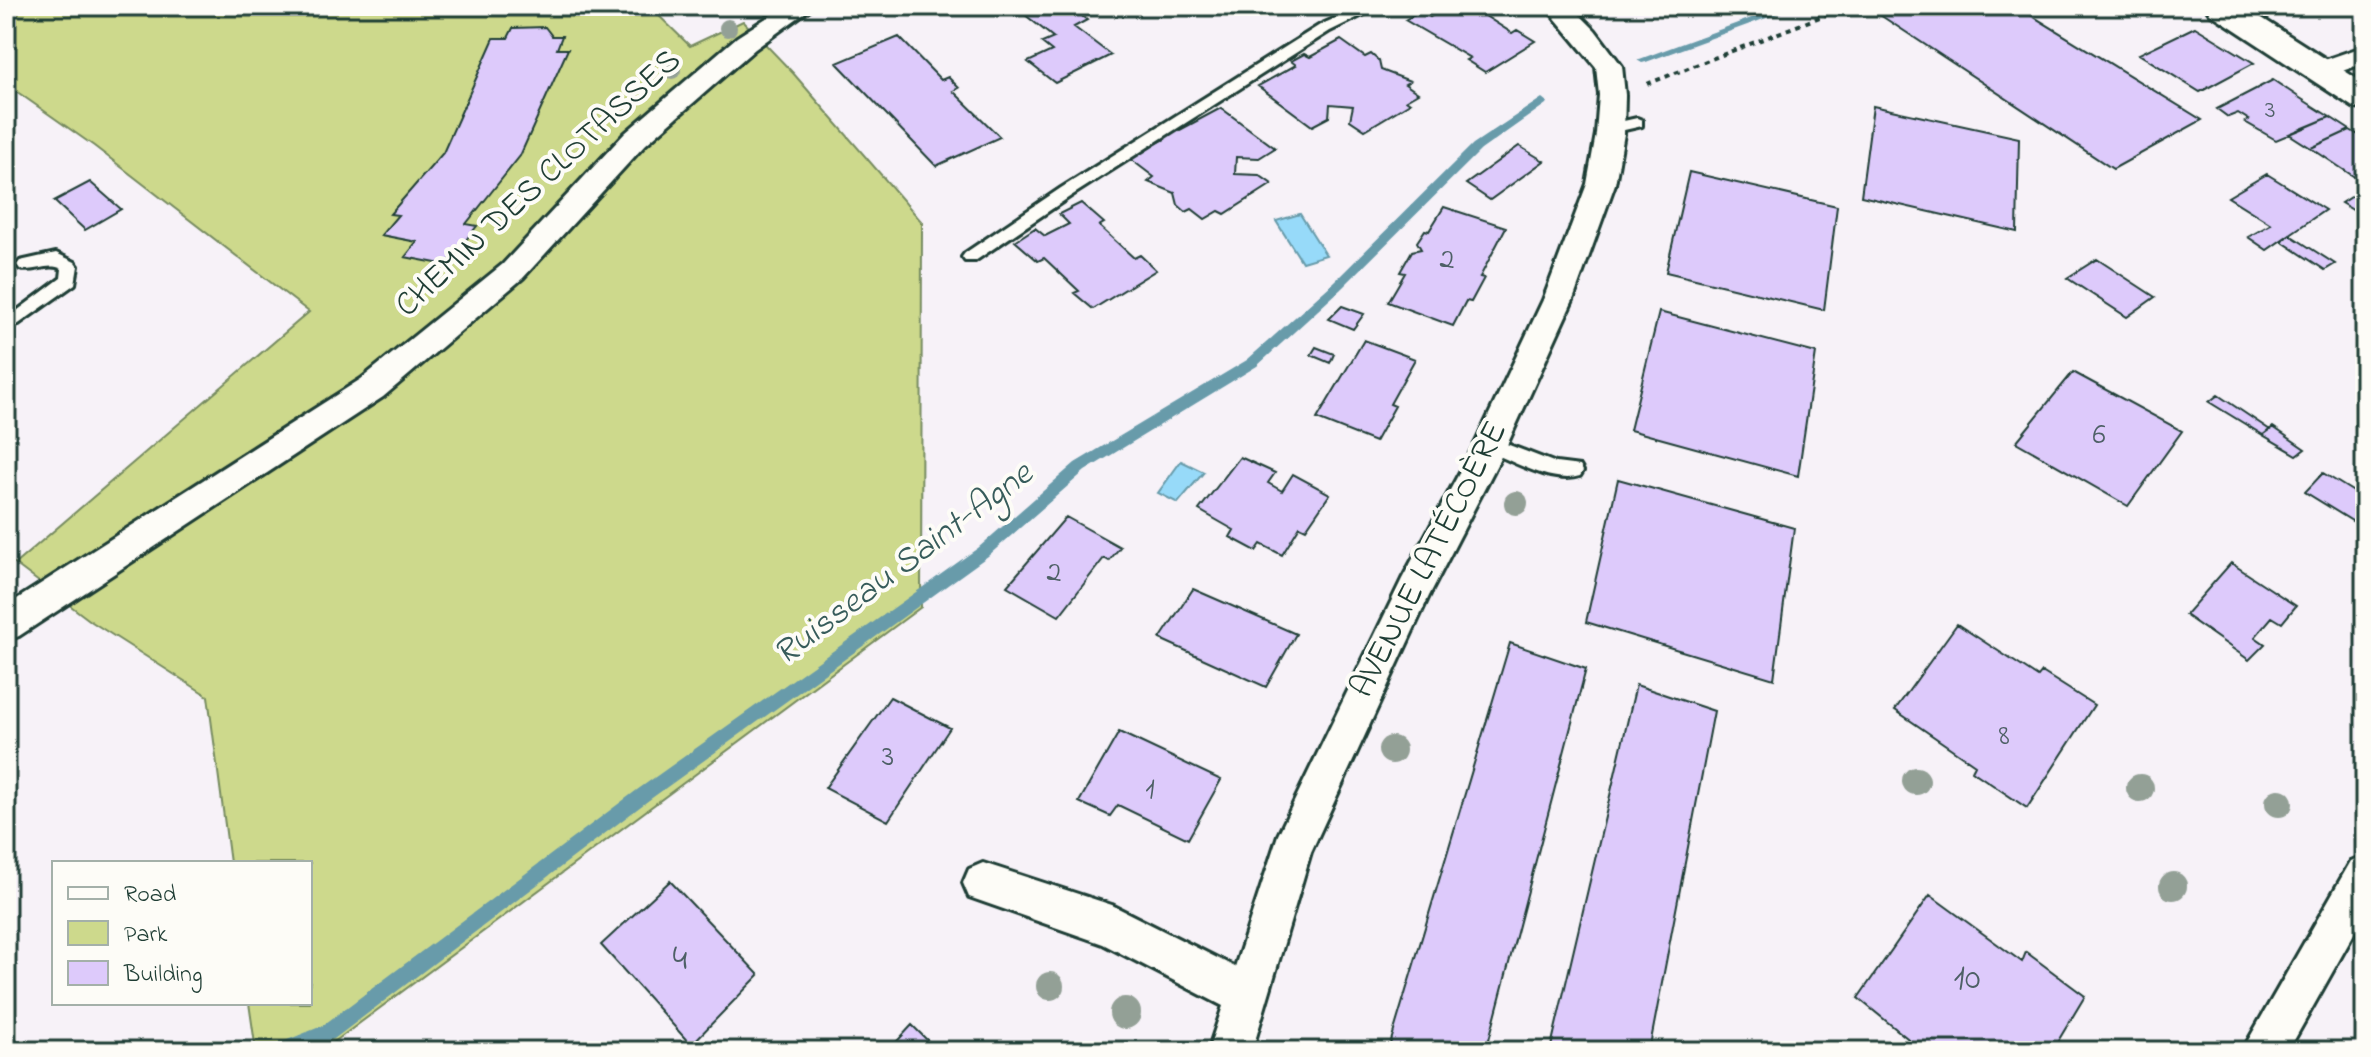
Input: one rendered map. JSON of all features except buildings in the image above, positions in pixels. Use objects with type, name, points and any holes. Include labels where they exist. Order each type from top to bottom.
[{"type":"main road","points":[[2221,6],[2365,99]]},
{"type":"street","name":"CHEMIN DES CLOTASSES","points":[[6,625],[372,388],[513,271],[635,139],[746,43],[802,6]]},
{"type":"street","name":"AVENUE LATÉCOÈRE","points":[[1230,1051],[1292,849],[1407,604],[1491,445],[1558,300],[1624,126],[1612,95],[1609,66],[1557,6]]},
{"type":"street","points":[[2322,70],[2365,54]]},
{"type":"street","points":[[2264,1051],[2365,875]]},
{"type":"street","points":[[983,883],[1112,926],[1245,995]]},
{"type":"lane","points":[[970,257],[1066,192],[1325,28],[1374,6]]},
{"type":"lane","points":[[6,327],[69,280],[70,266],[56,259],[25,265]]},
{"type":"lane","points":[[1491,445],[1555,470],[1574,471]]},
{"type":"path","points":[[1624,126],[1638,88],[1848,6]]},
{"type":"path","points":[[2067,6],[2072,9],[2078,6]]},
{"type":"green space","points":[[6,6],[649,6],[690,46],[743,21],[793,73],[922,222],[921,607],[322,1051],[256,1051],[249,1005],[312,1005],[312,861],[230,861],[208,696],[92,622],[15,564],[309,312],[94,146],[6,84]]},
{"type":"water","points":[[1300,214],[1326,255],[1302,262],[1276,221]]},
{"type":"water","points":[[1181,461],[1204,472],[1178,503],[1158,493]]},
{"type":"waterway","name":"Ruisseau Saint-Agne","points":[[1642,60],[1794,6]]},
{"type":"waterway","name":"Ruisseau Saint-Agne","points":[[281,1051],[328,1033],[643,795],[983,552],[1080,467],[1252,363],[1337,286],[1477,147],[1542,102]]}]
